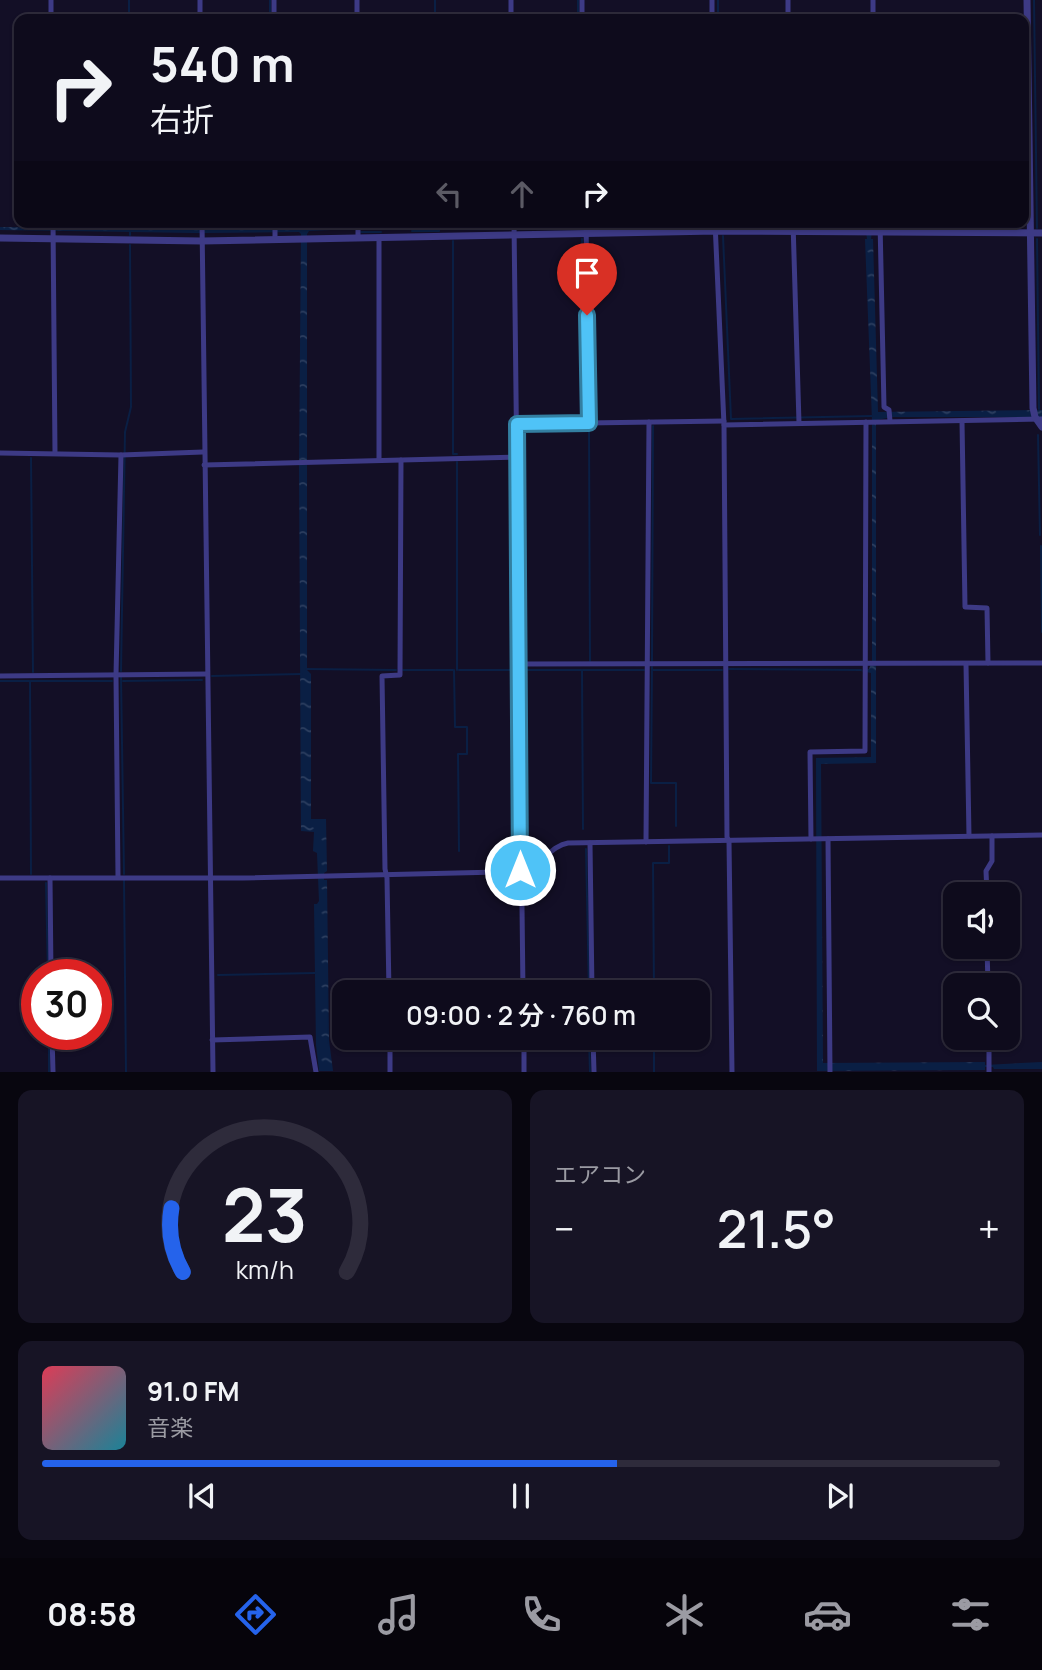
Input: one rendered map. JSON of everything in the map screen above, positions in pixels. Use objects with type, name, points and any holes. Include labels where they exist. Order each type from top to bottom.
[{"type":"street","points":[[1029,155],[1037,413],[1042,427]]},
{"type":"street","points":[[358,228],[358,238]]},
{"type":"street","points":[[514,228],[523,980]]},
{"type":"street","points":[[586,228],[589,423]]},
{"type":"street","points":[[716,228],[724,423],[727,837],[732,1072]]},
{"type":"street","points":[[794,228],[799,420]]},
{"type":"street","points":[[876,228],[873,232],[884,407],[889,410],[890,421]]},
{"type":"street","points":[[0,237],[53,230],[275,231],[304,239],[716,231],[1042,233]]},
{"type":"street","points":[[53,230],[55,453]]},
{"type":"street","points":[[202,232],[213,1072]]},
{"type":"street","points":[[379,238],[379,460]]},
{"type":"street","points":[[517,424],[962,421],[1037,413]]},
{"type":"street","points":[[962,421],[965,607],[987,608],[988,663]]},
{"type":"street","points":[[646,842],[649,422]]},
{"type":"street","points":[[830,1072],[819,839],[810,752],[865,751],[867,422]]},
{"type":"street","points":[[0,453],[203,453]]},
{"type":"street","points":[[122,878],[120,675],[124,455]]},
{"type":"street","points":[[204,465],[517,457]]},
{"type":"street","points":[[389,980],[382,676],[400,675],[401,460]]},
{"type":"street","points":[[519,664],[866,667],[878,663],[1041,663]]},
{"type":"street","points":[[966,664],[969,836]]},
{"type":"street","points":[[0,676],[207,674]]},
{"type":"street","points":[[0,878],[210,878],[520,870],[535,864],[562,845],[590,843],[1042,835]]},
{"type":"street","points":[[986,882],[986,871],[992,861],[992,836]]},
{"type":"street","points":[[590,843],[592,980]]},
{"type":"street","points":[[50,878],[51,959]]},
{"type":"street","points":[[212,1040],[310,1037],[316,1072]]},
{"type":"street","points":[[52,1050],[53,1072]]},
{"type":"street","points":[[390,1050],[390,1072]]},
{"type":"street","points":[[524,1050],[524,1072]]},
{"type":"street","points":[[593,1050],[594,1072]]},
{"type":"street","points":[[989,1050],[989,1068]]},
{"type":"water","points":[[0,227],[299,230],[352,228],[309,231],[307,234],[307,670],[311,674],[311,819],[326,819],[327,871],[324,873],[324,880],[327,880],[329,1040],[333,1071],[319,1071],[316,1045],[314,904],[319,901],[317,853],[313,851],[314,832],[301,831],[301,234],[0,230]]},
{"type":"water","points":[[866,228],[872,228],[878,412],[1042,410],[1042,417],[893,417],[876,420],[876,763],[821,764],[823,1063],[985,1062],[985,1065],[1042,1062],[1042,1069],[985,1067],[985,1070],[817,1071],[816,758],[871,757],[871,673],[861,671],[869,669],[872,661],[872,420]]},
{"type":"waterway","points":[[129,0],[129,14]]},
{"type":"waterway","points":[[270,0],[270,14]]},
{"type":"waterway","points":[[435,0],[435,14]]},
{"type":"waterway","points":[[578,0],[578,14]]},
{"type":"waterway","points":[[718,0],[718,14]]},
{"type":"waterway","points":[[1034,0],[1037,228]]},
{"type":"waterway","points":[[130,228],[130,235]]},
{"type":"waterway","points":[[412,231],[439,231],[439,228]]},
{"type":"waterway","points":[[361,232],[381,232]]},
{"type":"waterway","points":[[723,236],[731,419],[872,416]]},
{"type":"waterway","points":[[582,239],[585,419]]},
{"type":"waterway","points":[[1037,239],[1039,409]]},
{"type":"waterway","points":[[453,241],[453,454],[457,454]]},
{"type":"waterway","points":[[121,671],[125,432],[131,407],[130,245]]},
{"type":"waterway","points":[[589,426],[590,661]]},
{"type":"waterway","points":[[652,661],[653,426]]},
{"type":"waterway","points":[[1038,435],[1040,535]]},
{"type":"waterway","points":[[31,458],[33,672]]},
{"type":"waterway","points":[[457,462],[457,670]]},
{"type":"waterway","points":[[1041,546],[1042,632]]},
{"type":"waterway","points":[[652,667],[651,783],[676,783],[676,826]]},
{"type":"waterway","points":[[306,669],[396,670]]},
{"type":"waterway","points":[[729,669],[861,670]]},
{"type":"waterway","points":[[403,670],[453,670]]},
{"type":"waterway","points":[[454,670],[455,727],[467,727],[467,754],[458,754],[459,851]]},
{"type":"waterway","points":[[459,670],[514,670]]},
{"type":"waterway","points":[[524,670],[644,670]]},
{"type":"waterway","points":[[582,670],[583,829]]},
{"type":"waterway","points":[[653,670],[722,670]]},
{"type":"waterway","points":[[212,676],[302,674]]},
{"type":"waterway","points":[[121,677],[124,874]]},
{"type":"waterway","points":[[123,681],[202,680]]},
{"type":"waterway","points":[[0,681],[112,681]]},
{"type":"waterway","points":[[30,681],[31,874]]},
{"type":"waterway","points":[[654,980],[653,863],[669,863],[669,846]]},
{"type":"waterway","points":[[586,849],[589,980]]},
{"type":"waterway","points":[[124,880],[126,1072]]},
{"type":"waterway","points":[[46,883],[48,959]]},
{"type":"waterway","points":[[218,975],[315,973]]},
{"type":"waterway","points":[[49,1050],[49,1072]]},
{"type":"waterway","points":[[589,1050],[590,1072]]},
{"type":"waterway","points":[[654,1050],[654,1072]]},
{"type":"route","points":[[520,870],[517,424],[589,423],[587,315]]}]
